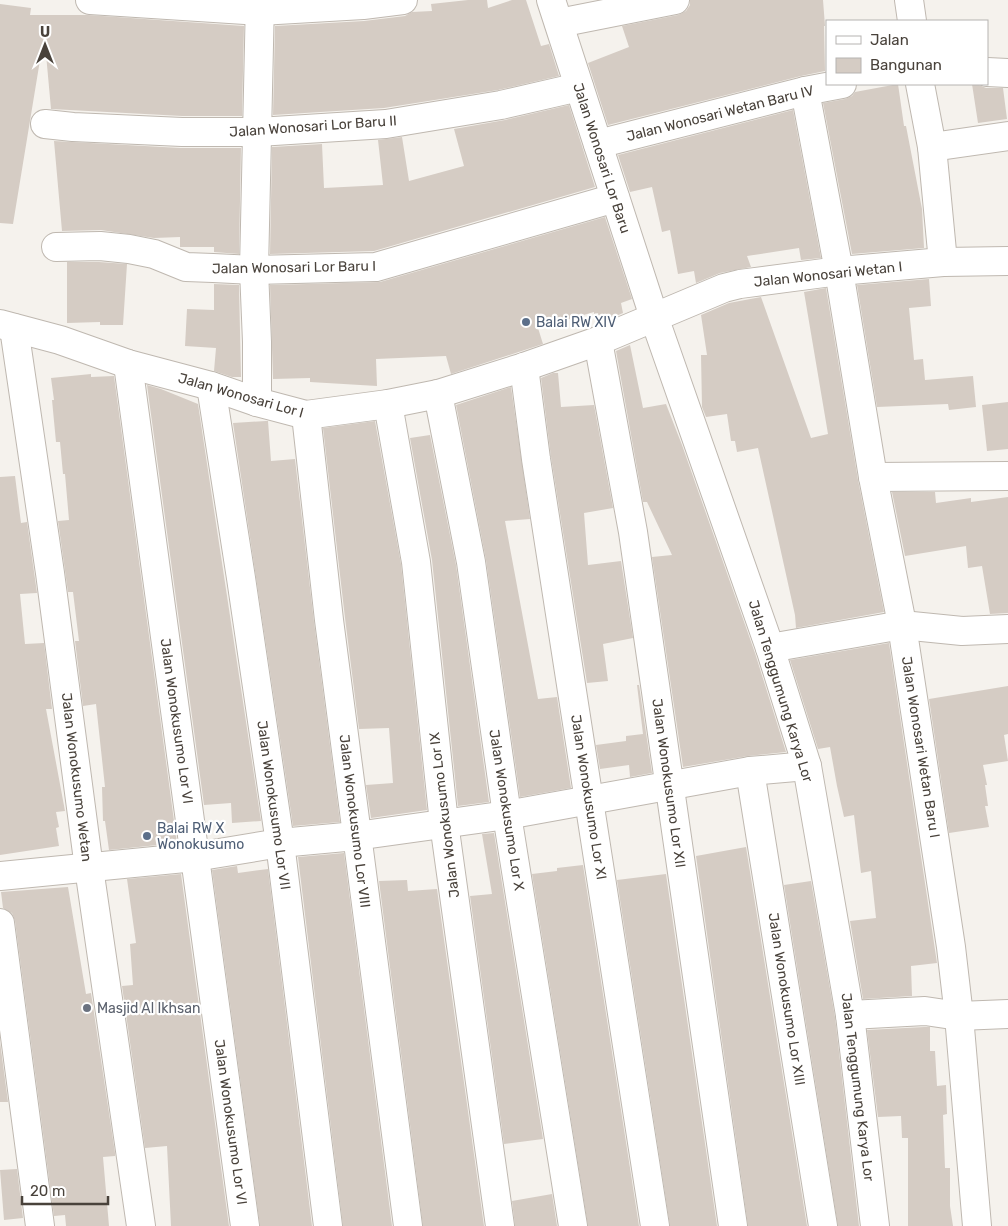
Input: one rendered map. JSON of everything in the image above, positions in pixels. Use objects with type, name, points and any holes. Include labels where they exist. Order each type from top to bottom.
[{"type":"street","points":[[90,0],[260,5],[363,5],[403,0]]},
{"type":"street","points":[[555,12],[675,0]]},
{"type":"street","points":[[910,0],[912,20]]},
{"type":"street","points":[[257,402],[254,270],[260,5]]},
{"type":"street","name":"Jalan Wonosari Lor Baru","points":[[555,12],[654,317]]},
{"type":"street","points":[[988,72],[1008,73]]},
{"type":"street","name":"Jalan Wonosari Wetan Baru IV","points":[[598,144],[804,91],[837,85]]},
{"type":"street","points":[[920,85],[932,147],[942,262]]},
{"type":"street","name":"Jalan Wonosari Lor Baru II","points":[[45,124],[116,130],[258,132],[386,124],[501,105],[579,88]]},
{"type":"street","name":"Jalan Wonosari Wetan Baru I","points":[[804,91],[839,271],[873,477],[902,625],[951,947],[959,1016],[976,1226]]},
{"type":"street","points":[[932,147],[1008,136]]},
{"type":"street","name":"Jalan Wonosari Lor Baru I","points":[[56,247],[100,246],[154,254],[186,266],[254,270],[376,268],[615,198]]},
{"type":"street","name":"Jalan Wonosari Wetan I","points":[[654,317],[724,288],[740,284],[839,271],[942,262],[1008,261]]},
{"type":"street","name":"Jalan Wonosari Lor I","points":[[7,326],[60,340],[128,364],[211,386],[257,402],[306,415],[388,404],[438,394],[598,341],[654,317]]},
{"type":"street","name":"Jalan Tenggumung Karya Lor","points":[[654,317],[770,648],[807,766],[850,1015],[875,1226]]},
{"type":"street","name":"Jalan Wonokusumo Wetan","points":[[7,326],[52,583],[89,868],[141,1226]]},
{"type":"street","name":"Jalan Wonokusumo Lor XII","points":[[598,341],[633,532],[733,1226]]},
{"type":"street","name":"Jalan Wonokusumo Lor VI","points":[[128,364],[245,1226]]},
{"type":"street","name":"Jalan Wonokusumo Lor XI","points":[[524,367],[536,459],[655,1226]]},
{"type":"street","name":"Jalan Wonokusumo Lor VII","points":[[211,386],[242,578],[280,843],[328,1226]]},
{"type":"street","name":"Jalan Wonokusumo Lor X","points":[[438,394],[471,562],[507,815],[573,1226]]},
{"type":"street","name":"Jalan Wonokusumo Lor IX","points":[[388,404],[416,562],[444,823],[500,1226]]},
{"type":"street","name":"Jalan Wonokusumo Lor VIII","points":[[306,415],[356,836],[408,1226]]},
{"type":"street","points":[[873,477],[1008,476]]},
{"type":"street","points":[[770,648],[902,625],[962,631],[1008,629]]},
{"type":"street","points":[[0,876],[196,857],[280,843],[356,836],[507,815],[750,772],[807,766]]},
{"type":"street","name":"Jalan Wonokusumo Lor XIII","points":[[750,772],[823,1226]]},
{"type":"street","points":[[0,924],[40,1226]]},
{"type":"street","points":[[850,1015],[926,1011],[959,1016],[1008,1014]]},
{"type":"building","points":[[487,0],[488,8],[512,0],[526,0],[541,46],[549,44],[559,76],[498,90],[384,108],[273,115],[275,26],[364,21],[405,16],[412,12],[432,11],[431,4]]},
{"type":"building","points":[[690,0],[823,0],[825,71],[608,125],[588,63],[629,47],[622,26],[678,15],[686,11],[690,5]]},
{"type":"building","points":[[0,4],[31,8],[30,15],[88,15],[244,26],[242,116],[182,116],[51,109],[46,54],[41,54],[13,224],[0,223]]},
{"type":"building","points":[[898,85],[904,126],[906,126],[922,209],[924,248],[852,254],[823,103],[845,99],[852,96],[855,92]]},
{"type":"building","points":[[972,85],[979,85],[986,88],[1003,88],[1007,119],[978,123]]},
{"type":"building","points":[[569,105],[595,187],[374,251],[270,254],[272,147],[322,144],[324,188],[383,185],[378,140],[402,137],[409,181],[464,166],[454,129],[505,120]]},
{"type":"building","points":[[793,110],[821,258],[801,260],[799,248],[747,256],[751,267],[720,273],[696,283],[694,271],[678,274],[670,230],[662,232],[652,187],[630,192],[618,155]]},
{"type":"building","points":[[54,141],[181,148],[241,148],[239,254],[214,252],[214,247],[180,247],[180,237],[154,238],[101,230],[62,231]]},
{"type":"building","points":[[605,217],[632,299],[621,303],[623,313],[600,323],[598,313],[594,314],[594,312],[538,328],[543,344],[451,374],[446,356],[376,359],[377,386],[310,382],[310,378],[273,379],[270,285],[380,282]]},
{"type":"building","points":[[67,262],[127,264],[123,325],[100,325],[100,322],[67,323]]},
{"type":"building","points":[[929,279],[931,306],[909,308],[914,360],[923,359],[925,380],[973,376],[976,407],[949,410],[948,404],[877,407],[857,285]]},
{"type":"building","points":[[214,284],[239,285],[241,377],[232,377],[214,371],[216,348],[185,346],[187,309],[214,310]]},
{"type":"building","points":[[826,288],[858,480],[884,612],[796,628],[795,615],[758,448],[737,452],[735,441],[731,441],[727,414],[706,417],[702,407],[701,355],[707,355],[701,315],[729,303],[761,297],[811,438],[828,434],[804,292]]},
{"type":"building","points":[[630,345],[643,408],[666,404],[682,445],[755,653],[786,752],[748,756],[683,767],[652,557],[672,555],[647,502],[643,502],[616,351]]},
{"type":"building","points":[[558,373],[561,407],[594,405],[613,508],[584,513],[588,565],[621,561],[633,638],[603,644],[608,681],[587,683],[551,457],[541,378]]},
{"type":"building","points":[[91,374],[91,377],[114,376],[177,843],[109,850],[105,821],[103,821],[102,787],[105,787],[96,704],[83,706],[75,641],[79,641],[73,592],[68,592],[58,521],[69,520],[60,442],[56,442],[51,378]]},
{"type":"building","points":[[147,385],[198,404],[261,821],[232,823],[231,803],[204,805]]},
{"type":"building","points":[[511,387],[530,519],[505,521],[538,699],[557,697],[571,788],[520,797],[486,560],[456,405]]},
{"type":"building","points":[[1008,402],[1008,449],[987,451],[982,405]]},
{"type":"building","points":[[268,421],[271,461],[295,459],[340,822],[293,826],[233,423]]},
{"type":"building","points":[[375,421],[401,564],[427,810],[371,818],[366,785],[393,783],[389,728],[359,729],[323,428]]},
{"type":"building","points":[[430,435],[456,565],[489,802],[458,806],[432,560],[410,438]]},
{"type":"building","points":[[15,476],[21,523],[27,522],[37,593],[20,594],[25,644],[44,643],[52,709],[46,709],[65,811],[56,812],[59,827],[56,828],[59,846],[0,855],[0,477]]},
{"type":"building","points":[[892,492],[935,492],[936,503],[971,498],[971,502],[1008,497],[1008,613],[990,614],[982,566],[968,568],[966,546],[905,556]]},
{"type":"building","points":[[889,643],[937,963],[911,966],[912,996],[863,999],[850,921],[876,918],[871,871],[861,873],[854,815],[844,817],[830,747],[818,749],[790,660]]},
{"type":"building","points":[[637,685],[639,685],[652,773],[630,777],[629,765],[600,769],[596,745],[626,741],[626,736],[643,734]]},
{"type":"building","points":[[1008,686],[1008,734],[1004,735],[1008,761],[983,765],[987,785],[985,785],[988,806],[985,806],[989,827],[949,833],[929,699]]},
{"type":"building","points":[[494,833],[543,1139],[504,1144],[470,896],[492,894],[482,834]]},
{"type":"building","points":[[746,847],[807,1226],[748,1226],[696,856]]},
{"type":"building","points":[[344,853],[392,1226],[343,1226],[298,857]]},
{"type":"building","points":[[583,865],[639,1226],[588,1226],[532,874],[557,871],[557,868]]},
{"type":"building","points":[[237,866],[238,873],[268,869],[312,1226],[260,1226],[212,870]]},
{"type":"building","points":[[181,874],[229,1226],[171,1226],[167,1146],[145,1148],[122,986],[133,985],[130,944],[136,943],[127,879]]},
{"type":"building","points":[[666,874],[717,1226],[670,1226],[617,880]]},
{"type":"building","points":[[407,880],[408,891],[437,889],[484,1226],[423,1226],[379,881]]},
{"type":"building","points":[[811,881],[835,1017],[859,1226],[838,1226],[784,885]]},
{"type":"building","points":[[68,887],[86,994],[91,993],[115,1153],[115,1156],[103,1157],[109,1226],[66,1226],[65,1215],[54,1216],[15,921],[12,913],[3,908],[1,892]]},
{"type":"building","points":[[930,1027],[930,1051],[935,1051],[937,1086],[946,1085],[947,1114],[943,1115],[945,1168],[950,1168],[950,1206],[953,1226],[908,1226],[908,1138],[902,1138],[901,1116],[878,1117],[867,1030]]},
{"type":"building","points":[[0,1042],[8,1102],[0,1102]]},
{"type":"building","points":[[17,1169],[23,1218],[4,1220],[0,1170]]},
{"type":"building","points":[[552,1194],[557,1226],[515,1226],[512,1201]]},
{"type":"place","name":"Balai RW XIV","points":[[526,322]]},
{"type":"place","name":"Balai RW X Wonokusumo","points":[[147,836]]},
{"type":"place","name":"Masjid Al Ikhsan","points":[[87,1008]]}]
